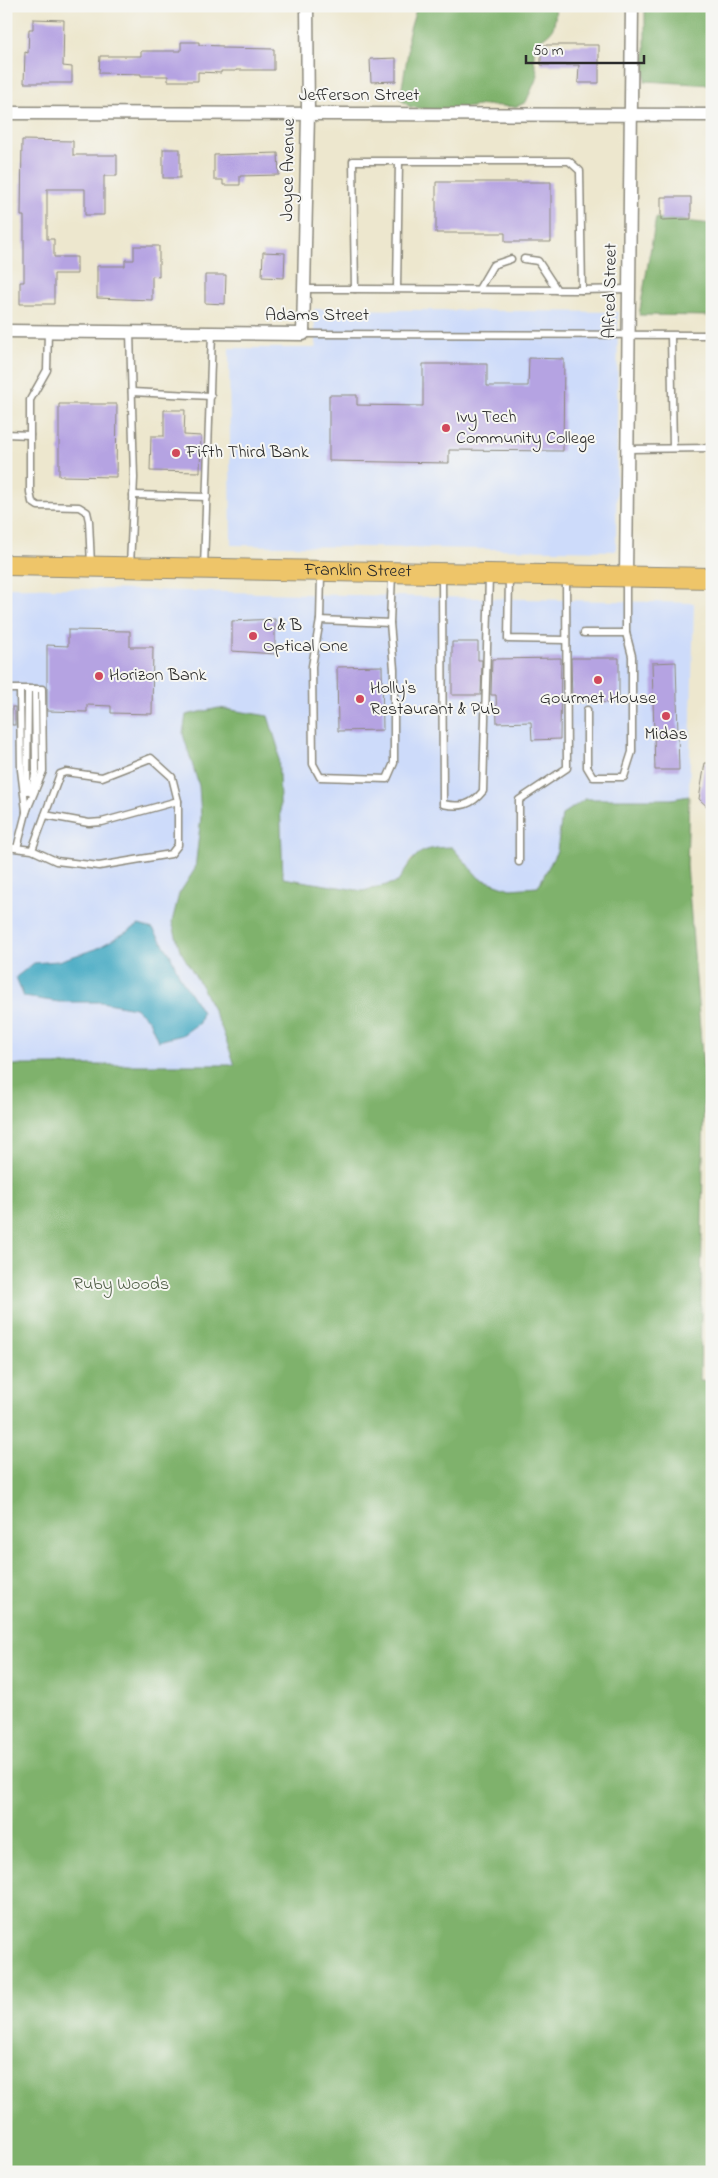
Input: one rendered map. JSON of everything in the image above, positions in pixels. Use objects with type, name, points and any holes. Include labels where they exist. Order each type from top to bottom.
[{"type":"main road","name":"Franklin Street","points":[[6,565],[509,574],[566,577],[712,578]]},
{"type":"street","name":"Joyce Avenue","points":[[303,334],[308,114],[308,6]]},
{"type":"street","name":"Alfred Street","points":[[626,577],[632,6]]},
{"type":"street","name":"Jefferson Street","points":[[6,113],[712,115]]},
{"type":"street","name":"Adams Street","points":[[6,331],[303,334]]},
{"type":"lane","points":[[355,289],[353,161],[569,161],[580,171],[582,290]]},
{"type":"lane","points":[[398,288],[399,162]]},
{"type":"lane","points":[[479,289],[493,265],[511,259]]},
{"type":"lane","points":[[524,259],[538,261],[556,290]]},
{"type":"lane","points":[[304,289],[628,289]]},
{"type":"lane","points":[[48,332],[47,370],[30,400],[30,492],[32,502],[38,506],[79,507],[87,512],[90,521],[91,566]]},
{"type":"lane","points":[[130,332],[133,495],[130,567]]},
{"type":"lane","points":[[204,569],[212,333]]},
{"type":"lane","name":"Adams Street","points":[[303,334],[712,335]]},
{"type":"lane","points":[[671,336],[673,448]]},
{"type":"lane","points":[[132,392],[211,396]]},
{"type":"lane","points":[[6,434],[30,435]]},
{"type":"lane","points":[[627,449],[712,448]]},
{"type":"lane","points":[[133,495],[207,497]]},
{"type":"lane","points":[[321,571],[320,620],[312,666],[313,764],[320,777],[387,779],[394,763],[394,669],[390,623],[392,572]]},
{"type":"lane","points":[[442,573],[443,804],[455,806],[475,801],[483,791],[489,574]]},
{"type":"lane","points":[[509,574],[508,639],[566,640]]},
{"type":"lane","points":[[519,862],[519,800],[567,768],[566,577]]},
{"type":"lane","points":[[587,710],[587,767],[594,777],[624,777],[632,752],[632,656],[626,634],[626,577]]},
{"type":"lane","points":[[320,620],[390,623]]},
{"type":"lane","points":[[584,633],[626,634]]},
{"type":"lane","points":[[6,689],[42,689],[44,771],[26,812],[17,848]]},
{"type":"lane","points":[[26,812],[28,689]]},
{"type":"lane","points":[[6,847],[32,850],[56,861],[99,866],[171,854],[178,845],[178,801],[172,778],[151,758],[102,778],[66,772],[60,774],[32,850]]},
{"type":"lane","points":[[45,815],[90,823],[102,822],[178,801]]},
{"type":"shaded area","points":[[314,309],[618,312],[616,551],[231,545],[229,348],[316,348]]},
{"type":"shaded area","points":[[9,587],[694,603],[689,796],[672,799],[635,800],[562,815],[557,851],[538,887],[510,889],[479,878],[452,847],[411,859],[398,882],[363,891],[283,878],[281,831],[183,734],[199,786],[201,817],[195,869],[179,894],[180,950],[203,989],[236,1065],[6,1065],[6,589]]},
{"type":"green space","points":[[417,6],[556,6],[552,30],[534,44],[534,60],[538,75],[526,102],[516,107],[486,105],[441,111],[410,107],[400,99],[408,52],[408,36]]},
{"type":"green space","points":[[645,6],[712,6],[712,85],[645,81]]},
{"type":"green space","points":[[656,218],[712,224],[712,316],[639,315]]},
{"type":"green space","name":"Ruby Woods","points":[[219,708],[268,716],[278,748],[283,878],[363,891],[398,882],[414,858],[424,851],[452,847],[479,878],[510,889],[538,887],[557,851],[562,815],[585,799],[672,799],[689,796],[687,865],[704,1080],[700,1380],[712,1381],[712,2172],[6,2172],[6,1065],[235,1065],[222,1029],[203,989],[180,950],[172,922],[179,894],[195,869],[201,817],[199,786],[183,734],[186,715]]},
{"type":"water","points":[[139,925],[153,929],[170,954],[180,977],[202,1012],[199,1023],[182,1035],[158,1041],[149,1020],[135,1008],[101,1002],[59,1002],[24,997],[16,977],[34,963],[58,961],[96,949]]},
{"type":"building","points":[[33,19],[64,20],[63,66],[72,67],[72,83],[24,83],[25,52],[28,53],[29,29],[33,29]]},
{"type":"building","points":[[181,42],[199,42],[199,45],[222,46],[222,48],[274,49],[274,70],[236,70],[221,71],[221,73],[198,72],[198,81],[168,81],[168,76],[99,73],[100,56],[141,56],[141,51],[181,51]]},
{"type":"building","points":[[541,45],[599,45],[599,83],[578,83],[579,65],[541,65]]},
{"type":"building","points":[[396,58],[396,81],[371,82],[370,59]]},
{"type":"building","points":[[22,140],[73,141],[73,155],[117,155],[117,176],[104,176],[104,215],[85,215],[85,189],[47,189],[47,239],[54,239],[54,257],[77,257],[77,274],[54,274],[54,304],[20,304],[20,282],[24,282],[24,216],[21,216]]},
{"type":"building","points":[[163,149],[180,149],[180,178],[163,178]]},
{"type":"building","points":[[278,153],[279,175],[240,176],[240,185],[223,185],[223,180],[214,180],[214,155]]},
{"type":"building","points":[[436,182],[551,182],[551,242],[505,242],[505,233],[436,233]]},
{"type":"building","points":[[661,197],[691,197],[691,219],[661,220]]},
{"type":"building","points":[[134,246],[159,246],[159,277],[152,276],[152,300],[97,298],[97,266],[125,266],[125,260],[134,260]]},
{"type":"building","points":[[263,252],[285,253],[284,278],[262,277]]},
{"type":"building","points":[[205,275],[226,275],[225,304],[205,303]]},
{"type":"building","name":"Ivy Tech Community College","points":[[529,358],[564,359],[563,451],[449,450],[449,463],[329,461],[329,395],[357,395],[357,405],[423,406],[423,364],[487,364],[487,386],[528,386]]},
{"type":"building","points":[[59,404],[117,404],[116,477],[59,476]]},
{"type":"building","name":"Fifth Third Bank","points":[[164,410],[185,410],[184,435],[201,436],[200,472],[150,471],[151,436],[164,436]]},
{"type":"building","name":"C & B Optical One","points":[[275,619],[275,654],[232,651],[232,621]]},
{"type":"building","name":"Horizon Bank","points":[[68,630],[130,631],[130,647],[153,647],[152,714],[111,713],[111,706],[87,705],[87,712],[47,711],[47,645],[68,646]]},
{"type":"building","points":[[452,642],[478,642],[478,660],[482,660],[481,695],[452,695]]},
{"type":"building","points":[[561,658],[560,739],[532,740],[531,722],[497,723],[496,695],[491,695],[492,659]]},
{"type":"building","name":"Gourmet House","points":[[571,658],[619,658],[619,703],[572,702]]},
{"type":"building","name":"Midas","points":[[676,662],[679,770],[655,770],[652,663]]},
{"type":"building","name":"Holly's Restaurant & Pub","points":[[382,666],[383,730],[338,731],[337,667]]},
{"type":"building","points":[[12,707],[15,707],[15,725],[12,725]]},
{"type":"building","points":[[705,763],[712,763],[712,811],[699,799]]},
{"type":"place","name":"Ivy Tech Community College","points":[[446,428]]},
{"type":"place","name":"Fifth Third Bank","points":[[176,453]]},
{"type":"place","name":"C & B Optical One","points":[[253,636]]},
{"type":"place","name":"Horizon Bank","points":[[99,676]]},
{"type":"place","name":"Gourmet House","points":[[598,680]]},
{"type":"place","name":"Holly's Restaurant & Pub","points":[[360,699]]},
{"type":"place","name":"Midas","points":[[666,716]]}]
